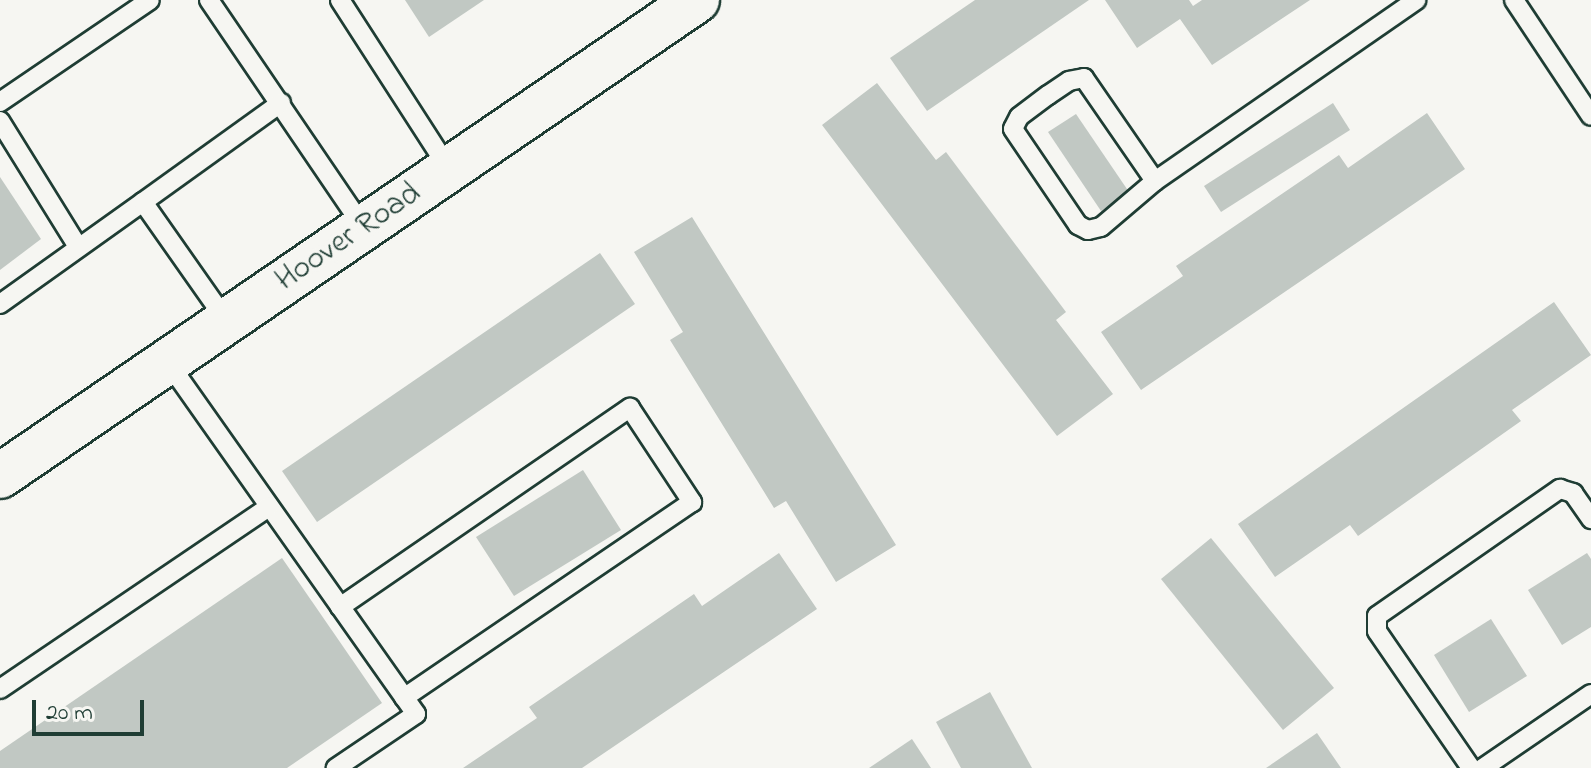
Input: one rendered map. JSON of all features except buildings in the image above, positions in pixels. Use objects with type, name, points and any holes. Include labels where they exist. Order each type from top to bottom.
[{"type":"main road","name":"Hoover Road","points":[[0,476],[697,0]]},
{"type":"lane","points":[[0,102],[150,0]]},
{"type":"lane","points":[[209,0],[364,228]]},
{"type":"lane","points":[[340,0],[450,170]]},
{"type":"lane","points":[[1155,181],[1084,78],[1069,81],[1048,95],[1019,117],[1013,129],[1078,225],[1088,230],[1101,227],[1155,181],[1416,0]]},
{"type":"lane","points":[[1514,0],[1591,116]]},
{"type":"lane","points":[[0,304],[281,103]]},
{"type":"lane","points":[[0,121],[78,247]]},
{"type":"lane","points":[[143,202],[226,320]]},
{"type":"lane","points":[[167,361],[416,714],[336,768]]},
{"type":"lane","points":[[340,607],[630,408],[692,502],[404,698]]},
{"type":"lane","points":[[1471,768],[1377,631],[1377,616],[1560,489],[1573,493],[1591,519]]},
{"type":"lane","points":[[0,689],[269,507]]},
{"type":"lane","points":[[1483,768],[1591,694]]}]
